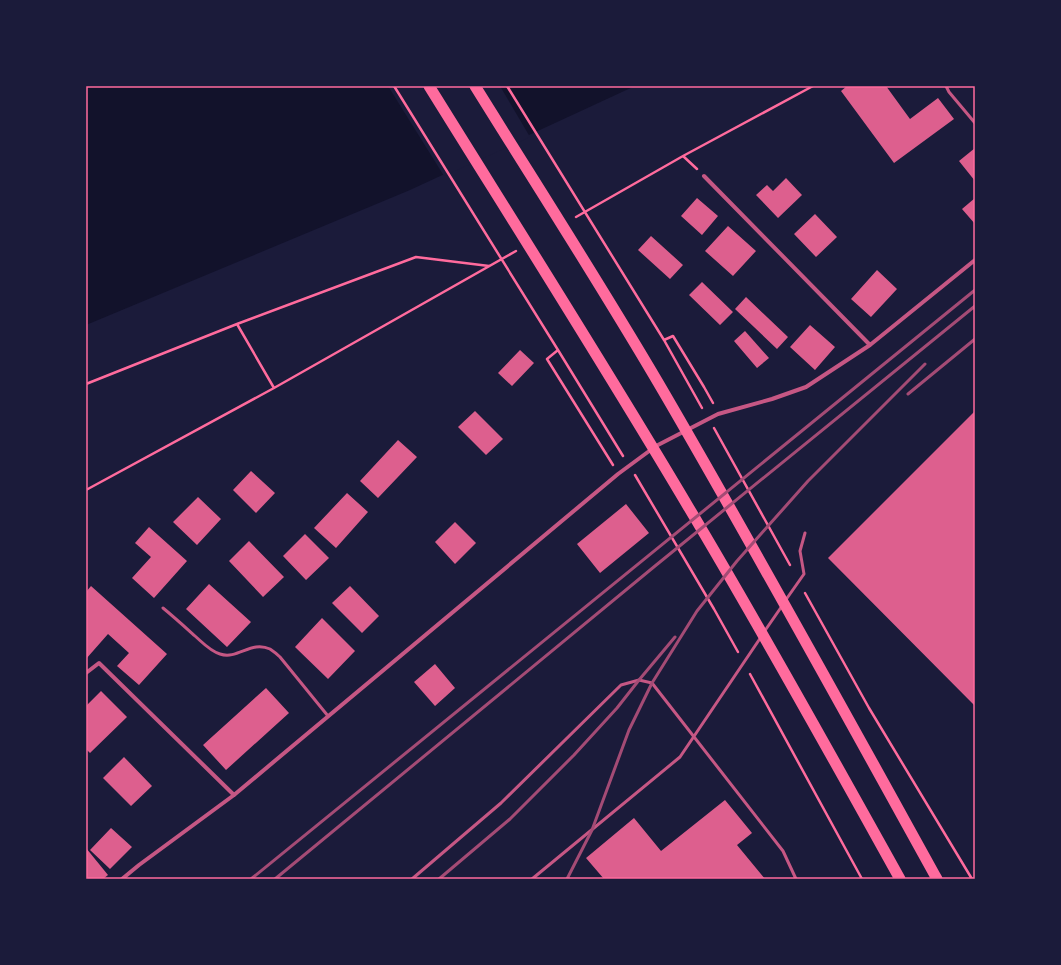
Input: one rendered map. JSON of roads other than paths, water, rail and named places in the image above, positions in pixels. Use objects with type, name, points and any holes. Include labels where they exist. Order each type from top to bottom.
[{"type":"highway","points":[[429,86],[690,508],[767,640],[900,879]]},
{"type":"highway","points":[[475,86],[666,396],[761,562],[937,879]]},
{"type":"street","points":[[704,176],[870,345]]},
{"type":"street","points":[[122,879],[234,795],[618,474],[656,446],[718,414],[772,399],[806,387],[870,345],[975,260]]},
{"type":"street","points":[[86,674],[99,663],[234,795]]},
{"type":"lane","points":[[946,86],[949,92],[975,123]]},
{"type":"lane","points":[[532,879],[680,757],[804,574],[800,551],[805,534]]},
{"type":"lane","points":[[163,608],[211,650],[220,655],[236,654],[248,648],[260,646],[270,649],[280,657],[328,716]]},
{"type":"lane","points":[[412,879],[501,803],[620,685],[639,680],[652,683],[694,736],[784,851],[796,879]]},
{"type":"railway","points":[[251,879],[975,290]]},
{"type":"railway","points":[[275,879],[655,566],[975,306]]},
{"type":"railway","points":[[908,394],[975,339]]},
{"type":"railway","points":[[567,879],[592,830],[629,730],[652,683],[697,611],[737,561],[808,481],[925,364]]},
{"type":"railway","points":[[439,879],[510,819],[574,755],[617,708],[675,637]]}]
